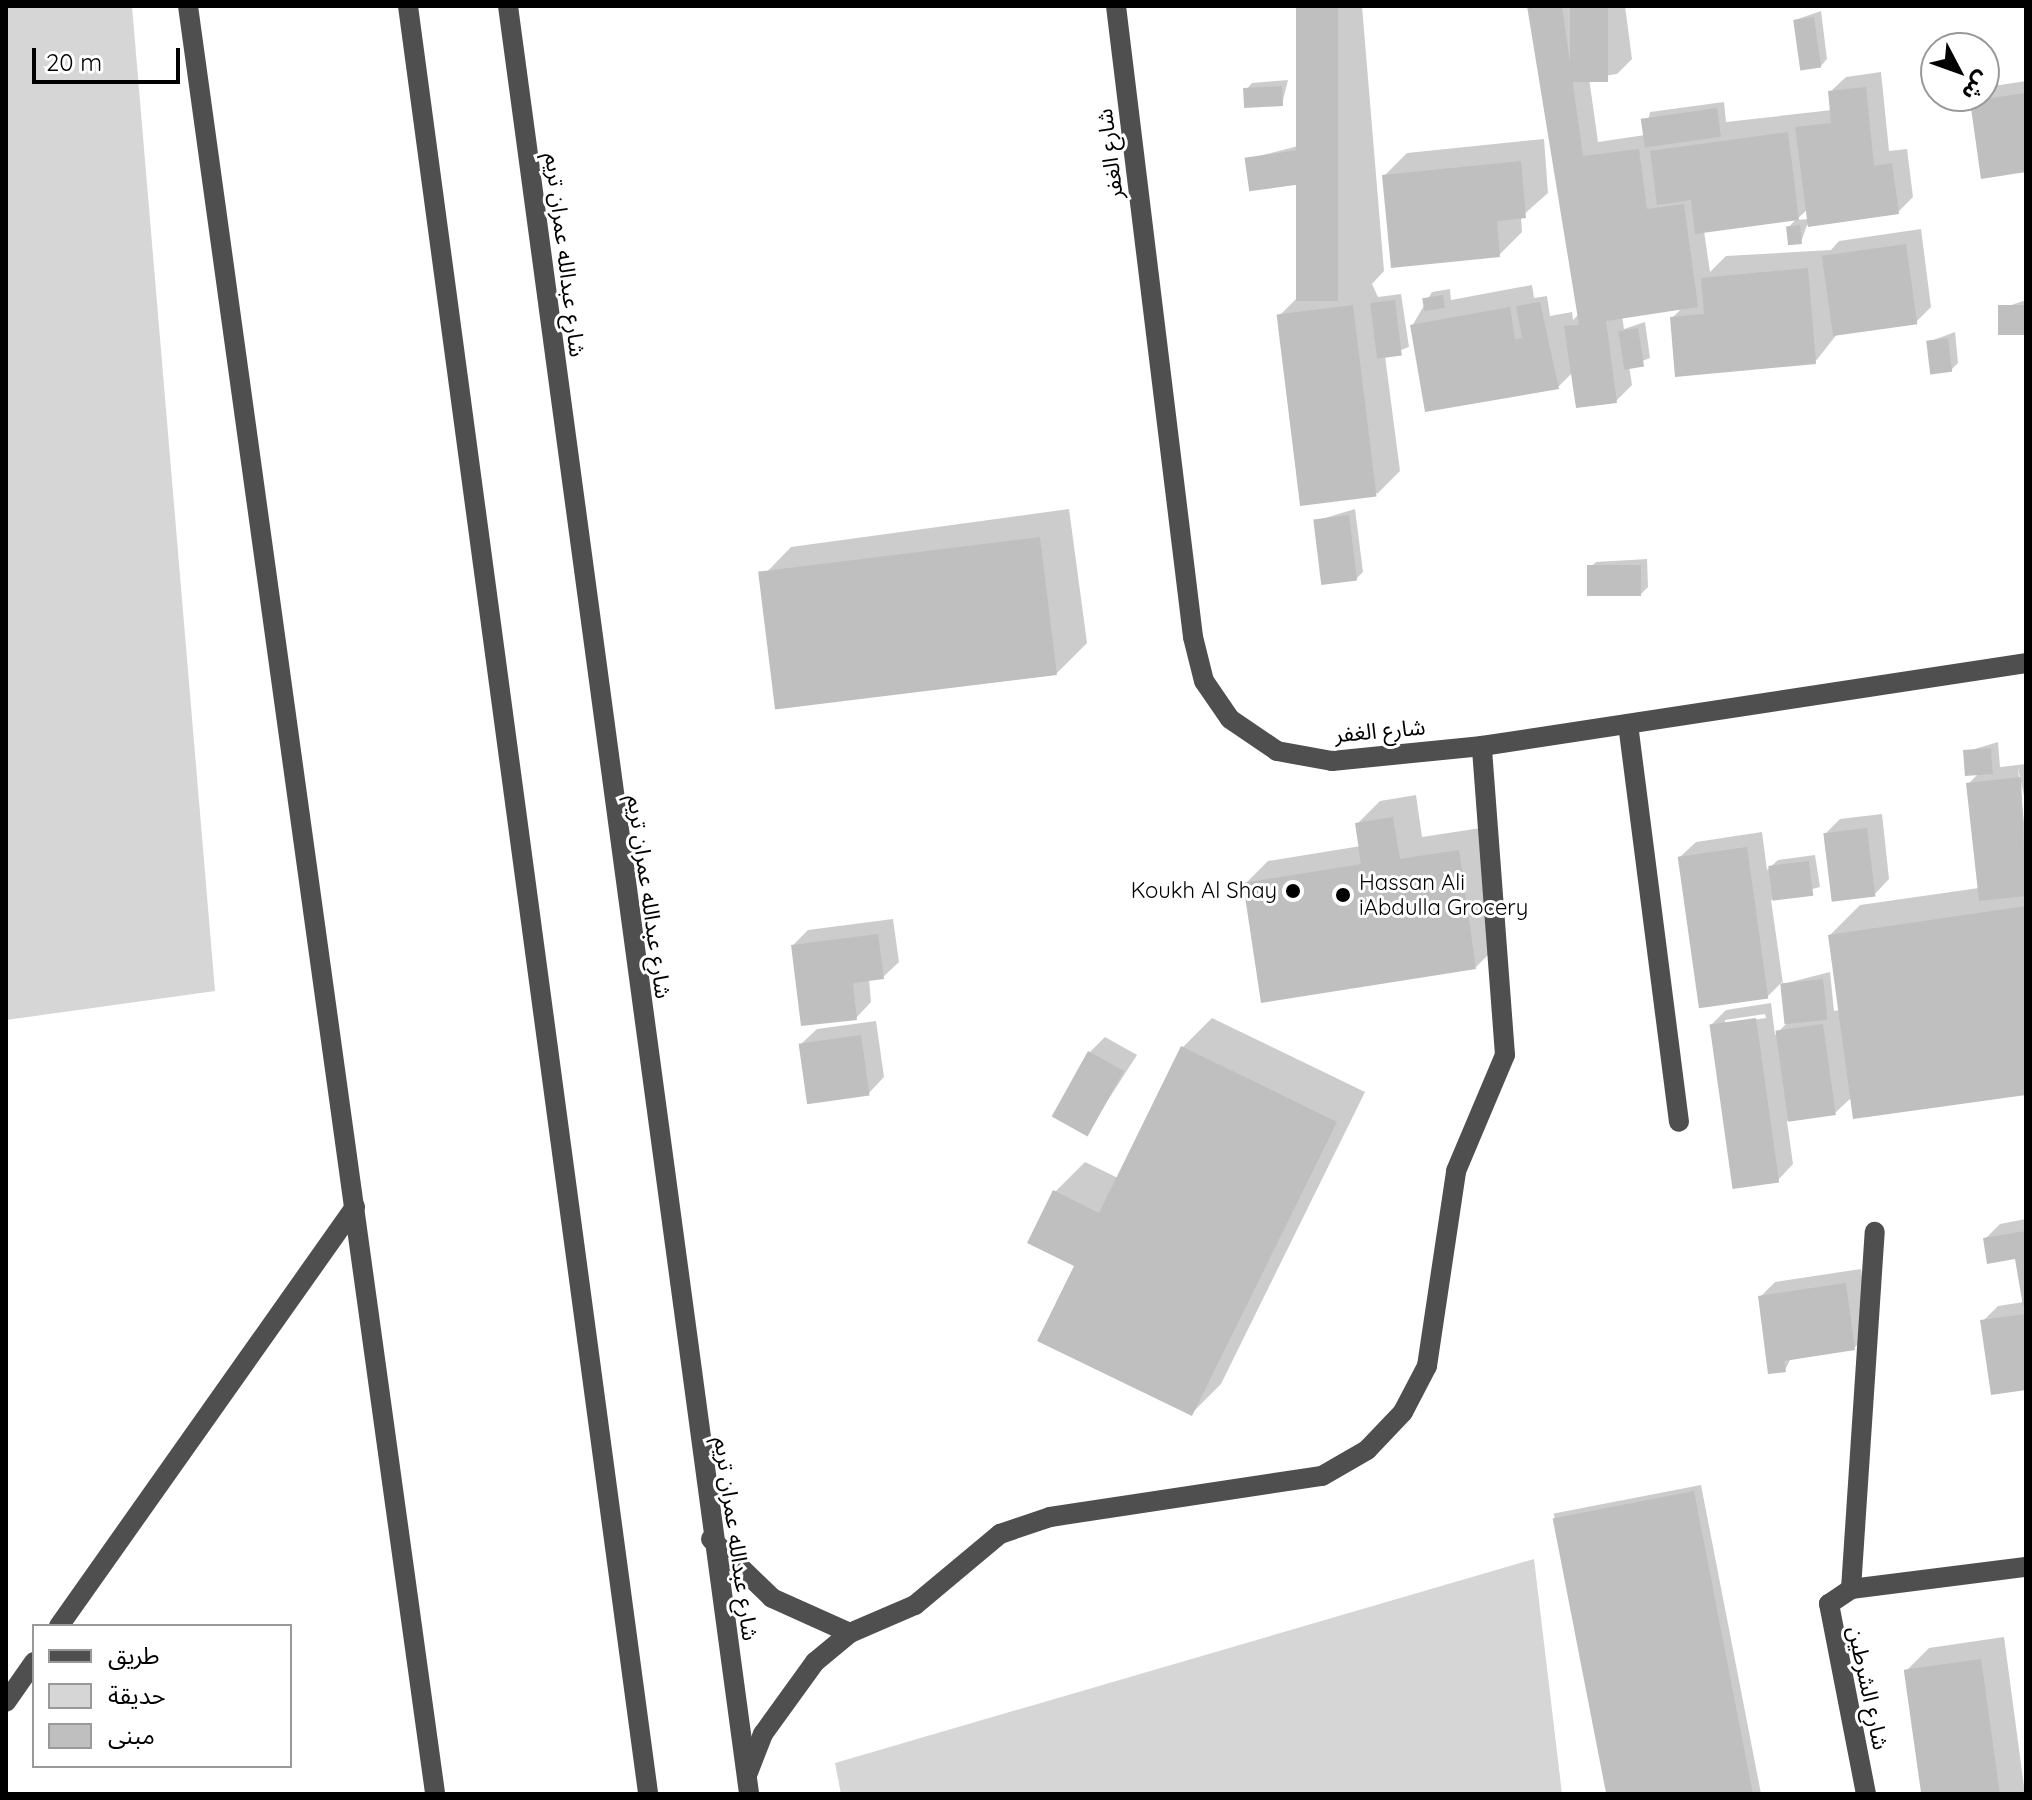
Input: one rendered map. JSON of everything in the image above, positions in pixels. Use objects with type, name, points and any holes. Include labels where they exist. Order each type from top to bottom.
[{"type":"street","points":[[188,6],[435,1794]]},
{"type":"street","points":[[408,6],[648,1794]]},
{"type":"street","name":"شارع عبدالله عمران تريم","points":[[508,6],[711,1539],[748,1784]]},
{"type":"street","name":"شارع الغفر","points":[[1116,6],[1204,681],[1230,719],[1277,751],[1332,761],[1482,746],[2026,663]]},
{"type":"street","points":[[1628,724],[1679,1122]]},
{"type":"street","points":[[748,1784],[786,1696],[850,1633],[915,1605],[974,1551],[1024,1524],[1322,1476],[1367,1450],[1403,1412],[1427,1366],[1456,1171],[1505,1055],[1482,746]]},
{"type":"street","points":[[60,1624],[355,1207]]},
{"type":"street","points":[[1875,1232],[1851,1589],[2026,1567]]},
{"type":"street","points":[[711,1539],[772,1598],[850,1633]]},
{"type":"street","name":"شارع الشرطين","points":[[1851,1589],[1839,1592],[1829,1617],[1866,1794]]},
{"type":"street","points":[[6,1702],[32,1665]]},
{"type":"green space","points":[[6,6],[132,6],[215,991],[6,1020]]},
{"type":"green space","points":[[1534,1559],[1562,1794],[841,1794],[835,1763]]},
{"type":"building","points":[[1296,6],[1338,6],[1338,301],[1296,301]]},
{"type":"building","points":[[1527,6],[1562,6],[1583,156],[1639,149],[1647,209],[1684,204],[1698,307],[1606,321],[1617,403],[1576,408],[1564,326],[1579,325]]},
{"type":"building","points":[[1570,6],[1608,6],[1608,82],[1570,82]]},
{"type":"building","points":[[1814,17],[1821,68],[1800,70],[1793,20]]},
{"type":"building","points":[[1282,86],[1283,106],[1244,108],[1243,88]]},
{"type":"building","points":[[1866,87],[1874,166],[1892,163],[1899,214],[1808,227],[1795,127],[1831,123],[1828,91]]},
{"type":"building","points":[[2026,93],[2026,172],[1981,179],[1972,112],[2000,112],[2000,97]]},
{"type":"building","points":[[1717,108],[1721,137],[1645,147],[1641,119]]},
{"type":"building","points":[[1788,132],[1799,220],[1695,234],[1691,200],[1657,205],[1650,151]]},
{"type":"building","points":[[1299,150],[1304,184],[1249,191],[1245,158]]},
{"type":"building","points":[[1521,161],[1526,218],[1497,221],[1500,257],[1391,268],[1382,175]]},
{"type":"building","points":[[1800,225],[1802,244],[1788,245],[1786,226]]},
{"type":"building","points":[[1906,244],[1917,324],[1833,336],[1822,256]]},
{"type":"building","points":[[1808,268],[1816,364],[1675,377],[1670,317],[1704,314],[1701,278]]},
{"type":"building","points":[[1443,295],[1445,308],[1424,311],[1422,298]]},
{"type":"building","points":[[1395,300],[1402,356],[1377,359],[1370,303]]},
{"type":"building","points":[[1540,302],[1559,389],[1425,412],[1410,325],[1510,307],[1515,339],[1522,338],[1516,306]]},
{"type":"building","points":[[1353,305],[1377,497],[1300,506],[1277,314]]},
{"type":"building","points":[[1998,305],[2026,305],[2026,335],[1998,335]]},
{"type":"building","points":[[1638,328],[1644,367],[1624,370],[1618,331]]},
{"type":"building","points":[[1948,338],[1952,372],[1930,374],[1926,341]]},
{"type":"building","points":[[1349,515],[1357,581],[1321,585],[1313,519]]},
{"type":"building","points":[[1040,537],[1057,675],[775,710],[758,572]]},
{"type":"building","points":[[1587,565],[1641,565],[1641,596],[1587,596]]},
{"type":"building","points":[[1991,748],[1993,774],[1965,776],[1963,750]]},
{"type":"building","points":[[2021,777],[2026,896],[1979,901],[1966,783]]},
{"type":"building","points":[[1393,817],[1400,859],[1459,850],[1476,969],[1261,1003],[1243,883],[1361,864],[1355,823]]},
{"type":"building","points":[[1867,828],[1875,896],[1832,902],[1823,833]]},
{"type":"building","points":[[1747,847],[1768,999],[1699,1008],[1678,857]]},
{"type":"building","points":[[1809,861],[1813,896],[1773,901],[1768,866]]},
{"type":"building","points":[[2026,906],[2026,1095],[1853,1119],[1828,935]]},
{"type":"building","points":[[878,934],[884,979],[853,983],[857,1020],[801,1026],[791,945]]},
{"type":"building","points":[[1823,979],[1827,1020],[1785,1024],[1780,983]]},
{"type":"building","points":[[1756,1018],[1779,1182],[1733,1189],[1709,1025]]},
{"type":"building","points":[[1823,1024],[1836,1115],[1788,1122],[1775,1031]]},
{"type":"building","points":[[861,1035],[869,1095],[807,1104],[799,1044]]},
{"type":"building","points":[[1181,1046],[1337,1122],[1192,1416],[1037,1341],[1074,1266],[1027,1243],[1053,1190],[1099,1213]]},
{"type":"building","points":[[1088,1051],[1124,1071],[1087,1136],[1052,1117]]},
{"type":"building","points":[[2026,1231],[2026,1305],[2023,1306],[2015,1259],[1987,1264],[1983,1238]]},
{"type":"building","points":[[1846,1283],[1855,1350],[1784,1361],[1786,1372],[1768,1374],[1758,1296]]},
{"type":"building","points":[[2026,1314],[2026,1390],[1991,1395],[1980,1320]]},
{"type":"building","points":[[1694,1491],[1753,1793],[1606,1794],[1553,1518]]},
{"type":"building","points":[[1981,1659],[2000,1794],[1921,1794],[1904,1670]]},
{"type":"place","name":"Koukh Al Shay","points":[[1293,891]]},
{"type":"place","name":"Hassan Ali iAbdulla Grocery","points":[[1343,895]]}]
